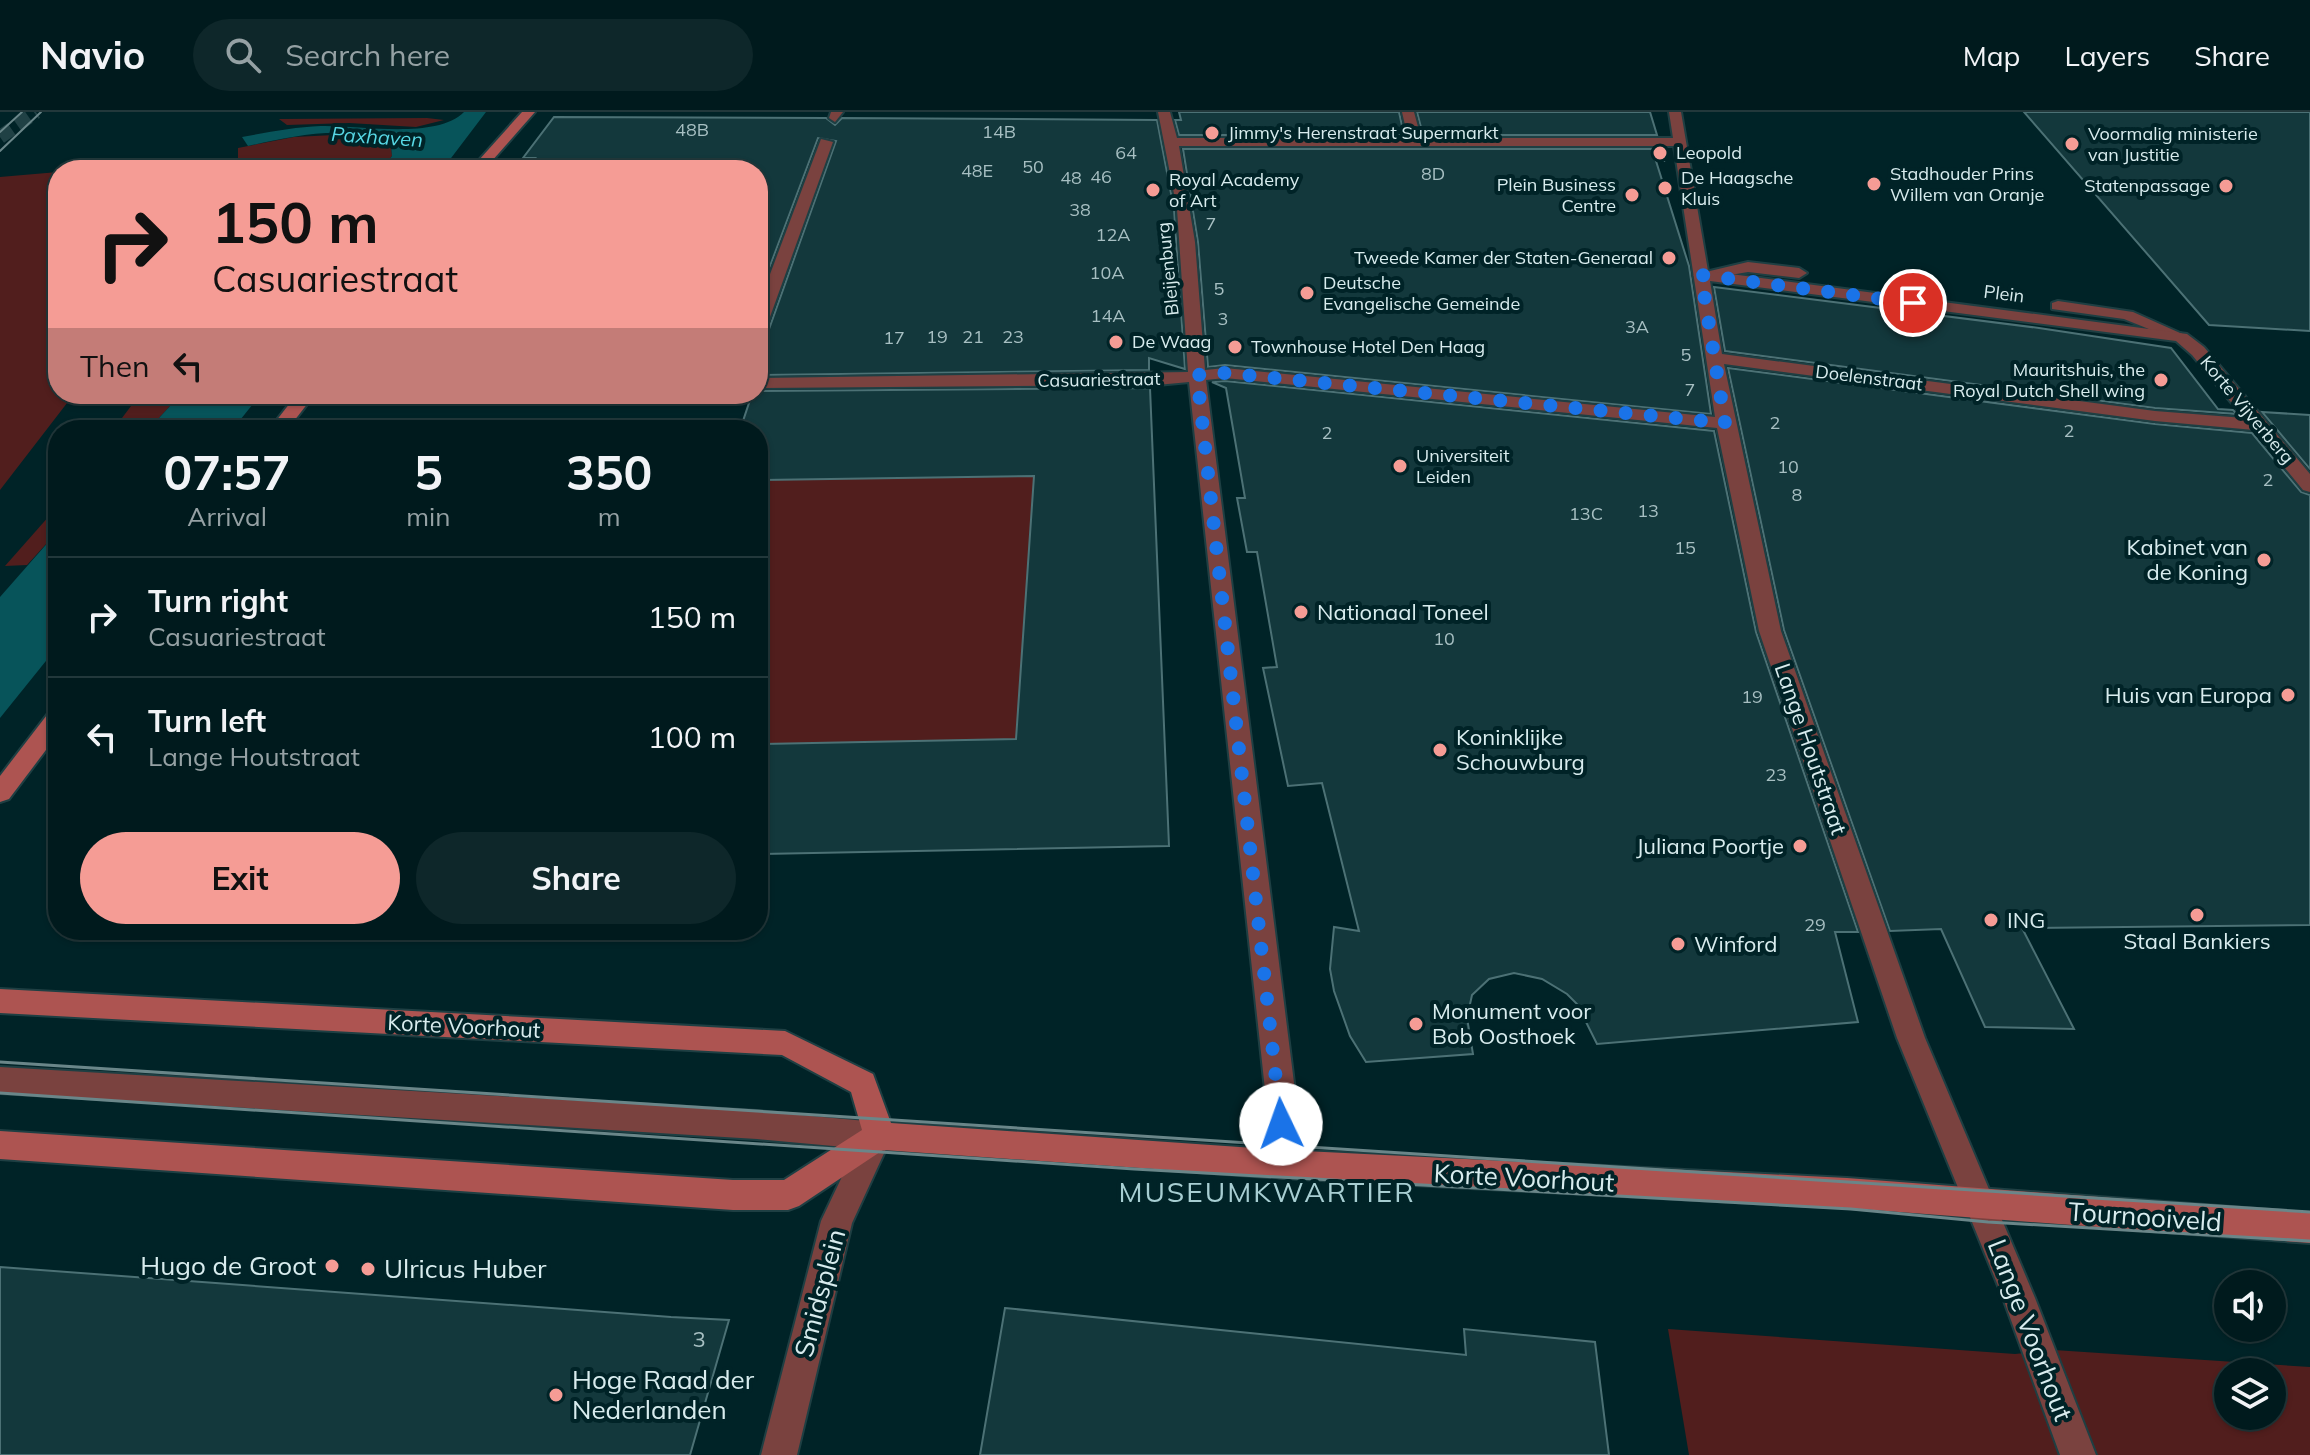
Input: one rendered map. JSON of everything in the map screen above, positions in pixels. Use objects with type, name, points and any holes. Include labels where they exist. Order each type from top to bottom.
[{"type":"street","points":[[486,160],[529,112]]},
{"type":"street","name":"Bleijenburg","points":[[1164,112],[1173,142],[1191,280],[1197,375],[1281,1099],[1284,1164]]},
{"type":"street","points":[[1408,112],[1416,142]]},
{"type":"street","points":[[1675,112],[1701,275],[1748,267],[1799,273]]},
{"type":"street","points":[[768,296],[826,142]]},
{"type":"street","points":[[1173,142],[1679,142]]},
{"type":"street","name":"Plein","points":[[1701,275],[2181,337]]},
{"type":"street","name":"Lange Houtstraat","points":[[1701,275],[1725,423],[1770,631],[1911,1038],[1980,1206]]},
{"type":"street","points":[[2058,306],[2127,315],[2181,337]]},
{"type":"street","name":"Korte Vijverberg","points":[[2181,337],[2198,351],[2310,486]]},
{"type":"street","name":"Doelenstraat","points":[[1716,358],[2140,414],[2259,425]]},
{"type":"street","name":"Casuariestraat","points":[[768,383],[1157,380],[1240,374],[1725,423]]},
{"type":"street","points":[[286,420],[298,404]]},
{"type":"street","points":[[0,793],[48,730]]},
{"type":"street","name":"Korte Voorhout","points":[[0,1001],[785,1043],[863,1083],[876,1120],[877,1136]]},
{"type":"street","name":"Korte Voorhout","points":[[0,1080],[757,1125],[1284,1164],[1847,1193],[1980,1206]]},
{"type":"street","points":[[0,1145],[788,1195],[861,1150],[877,1136]]},
{"type":"street","name":"Smidsplein","points":[[779,1455],[837,1221],[877,1136]]},
{"type":"street","name":"Tournooiveld","points":[[1980,1206],[2310,1228]]},
{"type":"street","name":"Lange Voorhout","points":[[1980,1206],[2019,1298],[2078,1455]]},
{"type":"shaded area","points":[[279,119],[444,120],[416,127],[349,123],[287,125]]},
{"type":"shaded area","points":[[354,134],[391,145],[392,156],[389,160],[238,160],[238,148],[294,137]]},
{"type":"shaded area","points":[[48,173],[48,404],[66,404],[54,420],[48,420],[48,428],[0,490],[0,177]]},
{"type":"shaded area","points":[[132,404],[172,404],[157,420],[120,420]]},
{"type":"shaded area","points":[[1034,476],[1034,479],[1105,519],[1031,520],[1016,739],[768,744],[768,480]]},
{"type":"shaded area","points":[[48,517],[48,542],[27,565],[5,566]]},
{"type":"shaded area","points":[[1668,1329],[2015,1354],[2054,1350],[2214,1361],[2214,1430],[2286,1430],[2286,1365],[2310,1367],[2310,1455],[1689,1455]]},
{"type":"water","name":"Paxhaven","points":[[464,112],[486,112],[450,160],[389,160],[392,156],[391,145],[357,134],[320,134],[248,146],[242,137],[321,126],[397,129],[435,126],[451,121]]},
{"type":"water","points":[[172,404],[253,404],[240,420],[157,420]]},
{"type":"water","points":[[48,542],[48,658],[0,718],[0,597]]},
{"type":"building","points":[[1179,112],[1399,112],[1404,135],[1179,135],[1175,120],[1181,120]]},
{"type":"building","points":[[1417,112],[1650,112],[1657,135],[1423,135]]},
{"type":"building","points":[[2024,112],[2310,112],[2310,331],[2209,325]]},
{"type":"building","points":[[554,117],[826,118],[835,125],[842,118],[1157,120],[1174,209],[1185,369],[1149,358],[1149,370],[768,375],[768,330],[836,141],[818,138],[768,271],[768,160],[523,158]]},
{"type":"building","points":[[1183,149],[1661,149],[1664,161],[1656,161],[1689,266],[1711,414],[1225,365],[1208,367],[1198,242]]},
{"type":"building","points":[[1714,287],[2171,348],[2218,409],[2233,410],[2237,414],[2155,408],[1725,351]]},
{"type":"building","points":[[1728,368],[2155,424],[2252,433],[2301,492],[2310,495],[2310,925],[2022,928],[2074,1029],[1985,1027],[1941,929],[1890,931],[1784,630]]},
{"type":"building","points":[[1212,382],[1714,431],[1756,632],[1858,932],[1835,932],[1858,1022],[1597,1044],[1577,1004],[1567,994],[1542,979],[1514,973],[1489,979],[1472,995],[1467,1018],[1473,1054],[1366,1062],[1350,1036],[1334,991],[1330,969],[1334,927],[1359,931],[1322,783],[1288,786],[1263,668],[1277,667],[1257,552],[1247,552],[1237,498],[1245,498],[1226,388]]},
{"type":"building","points":[[1150,388],[1169,846],[768,854],[768,744],[1016,739],[1034,476],[768,480],[768,420],[743,420],[749,404],[768,404],[768,391]]},
{"type":"building","points":[[2262,412],[2310,415],[2310,469]]},
{"type":"building","points":[[0,1267],[729,1320],[690,1455],[0,1455]]},
{"type":"building","points":[[1005,1308],[1466,1355],[1464,1329],[1595,1342],[1609,1455],[980,1455]]},
{"type":"tunnel","points":[[0,137],[36,112]]},
{"type":"tram line","points":[[0,132],[22,112]]},
{"type":"tram line","points":[[0,151],[41,112]]},
{"type":"tram line","points":[[0,1062],[2310,1212]]},
{"type":"tram line","points":[[0,1093],[1134,1169],[1851,1209],[1988,1222],[2310,1241]]},
{"type":"place","name":"Jimmy's Herenstraat Supermarkt","points":[[1212,133]]},
{"type":"place","name":"Voormalig ministerie van Justitie","points":[[2072,144]]},
{"type":"place","name":"Leopold","points":[[1660,153]]},
{"type":"place","name":"Stadhouder Prins Willem van Oranje","points":[[1874,184]]},
{"type":"place","name":"Statenpassage","points":[[2226,186]]},
{"type":"place","name":"De Haagsche Kluis","points":[[1665,188]]},
{"type":"place","name":"Royal Academy of Art","points":[[1153,190]]},
{"type":"place","name":"Plein Business Centre","points":[[1632,195]]},
{"type":"place","name":"Tweede Kamer der Staten-Generaal","points":[[1669,258]]},
{"type":"place","name":"Deutsche Evangelische Gemeinde","points":[[1307,293]]},
{"type":"place","name":"De Waag","points":[[1116,342]]},
{"type":"place","name":"Townhouse Hotel Den Haag","points":[[1235,347]]},
{"type":"place","name":"Mauritshuis, the Royal Dutch Shell wing","points":[[2161,380]]},
{"type":"place","name":"Universiteit Leiden","points":[[1400,466]]},
{"type":"place","name":"Kabinet van de Koning","points":[[2264,560]]},
{"type":"place","name":"Nationaal Toneel","points":[[1301,612]]},
{"type":"place","name":"Huis van Europa","points":[[2288,695]]},
{"type":"place","name":"Koninklijke Schouwburg","points":[[1440,750]]},
{"type":"place","name":"Juliana Poortje","points":[[1800,846]]},
{"type":"place","name":"Staal Bankiers","points":[[2197,915]]},
{"type":"place","name":"ING","points":[[1991,920]]},
{"type":"place","name":"Winford","points":[[1678,944]]},
{"type":"place","name":"Monument voor Bob Oosthoek","points":[[1416,1024]]},
{"type":"place","name":"Hugo de Groot","points":[[332,1266]]},
{"type":"place","name":"Ulricus Huber","points":[[368,1269]]},
{"type":"place","name":"Hoge Raad der Nederlanden","points":[[556,1395]]},
{"type":"district","name":"MUSEUMKWARTIER","points":[[1267,1192]]},
{"type":"route","points":[[1281,1124],[1281,1099],[1197,375],[1225,373],[1725,423],[1701,275],[1913,303]]}]
